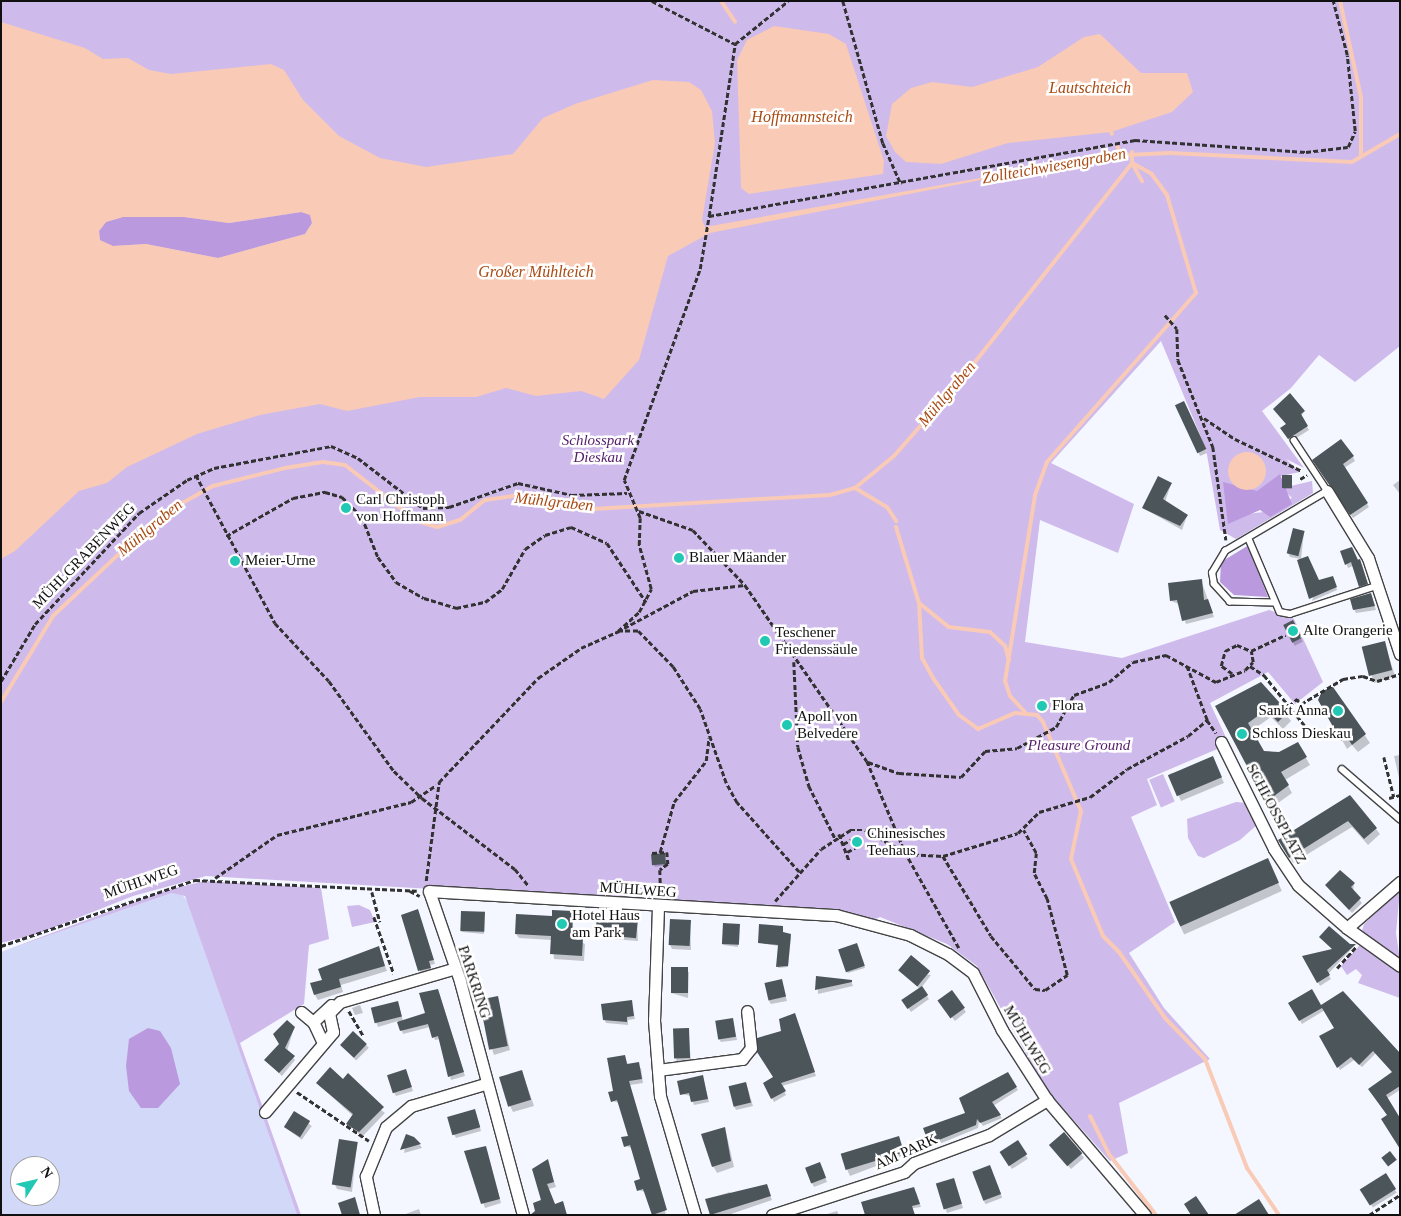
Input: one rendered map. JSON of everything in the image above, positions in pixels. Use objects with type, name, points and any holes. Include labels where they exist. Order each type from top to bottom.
[{"type":"street","points":[[1327,491],[1357,538],[1378,585],[1399,652]]},
{"type":"street","name":"SCHLOSSPLATZ","points":[[1221,742],[1274,849],[1298,884],[1348,928],[1400,966]]},
{"type":"street","points":[[1348,928],[1400,882]]},
{"type":"street","name":"MÜHLWEG","points":[[429,891],[772,914],[836,915],[873,923],[948,954],[973,973],[1002,1030],[1047,1100],[1145,1215]]},
{"type":"street","name":"PARKRING","points":[[429,891],[484,1064],[484,1084],[494,1099],[523,1215]]},
{"type":"street","points":[[658,907],[654,1020],[660,1096],[695,1215]]},
{"type":"street","points":[[313,1022],[326,1008],[342,1001],[453,969]]},
{"type":"street","points":[[265,1112],[333,1032],[329,1013],[342,1001]]},
{"type":"street","points":[[301,1012],[313,1022],[323,1043]]},
{"type":"street","points":[[658,1070],[742,1058],[751,1048],[747,1012]]},
{"type":"street","points":[[374,1215],[366,1176],[375,1145],[386,1127],[411,1106],[484,1084]]},
{"type":"street","name":"AM PARK","points":[[772,1215],[904,1172],[914,1163],[988,1135],[1047,1100]]},
{"type":"lane","points":[[1274,603],[1238,605],[1214,584],[1212,572],[1220,556],[1327,491],[1294,441]]},
{"type":"lane","points":[[1249,539],[1274,603],[1280,612],[1290,614],[1378,585]]},
{"type":"lane","points":[[1342,769],[1400,820]]},
{"type":"path","points":[[652,1],[735,44]]},
{"type":"path","points":[[618,632],[646,602],[650,576],[638,545],[638,511],[628,494],[624,480],[700,269],[708,235],[709,216],[735,44],[788,1]]},
{"type":"path","points":[[843,1],[883,143],[902,184]]},
{"type":"path","points":[[709,216],[902,184],[1135,140],[1306,152],[1348,147],[1355,131],[1347,56],[1333,1]]},
{"type":"path","points":[[1165,315],[1174,326],[1178,360],[1203,417],[1220,483],[1226,540]]},
{"type":"path","points":[[1203,417],[1235,439],[1308,474]]},
{"type":"path","name":"MÜHLGRABENWEG","points":[[1,682],[35,624],[63,590],[139,513],[196,475],[331,446],[358,458],[423,508],[449,507],[518,483],[572,495],[628,494]]},
{"type":"path","points":[[196,475],[204,497],[274,623],[329,681],[394,771],[422,798],[515,869],[535,898]]},
{"type":"path","points":[[226,536],[293,498],[325,492],[342,497],[362,517],[378,557],[396,582],[424,598],[456,608],[485,602],[502,589],[525,549],[545,534],[571,527],[607,543],[646,602]]},
{"type":"path","points":[[638,511],[693,530],[745,586],[794,661],[867,761],[905,853],[973,973]]},
{"type":"path","points":[[215,878],[238,858],[277,835],[422,798],[538,678],[581,648],[618,632],[693,591],[745,586]]},
{"type":"path","points":[[618,632],[638,631],[647,637],[689,690],[737,803],[799,872]]},
{"type":"path","points":[[1233,675],[1223,671],[1223,655],[1237,645],[1251,651],[1286,634]]},
{"type":"path","points":[[1251,651],[1250,666],[1289,706],[1314,737]]},
{"type":"path","points":[[867,761],[899,773],[954,778],[965,774],[985,751],[1010,750],[1052,730],[1074,696],[1108,682],[1133,662],[1166,655],[1211,681],[1233,675],[1250,666]]},
{"type":"path","points":[[794,661],[798,748],[809,786],[835,838]]},
{"type":"path","points":[[1187,667],[1207,720],[1221,742]]},
{"type":"path","points":[[1289,706],[1297,699],[1301,704],[1343,679],[1363,676],[1377,681],[1400,674]]},
{"type":"path","points":[[772,914],[777,897],[799,872],[839,834],[858,828],[905,853],[943,856],[1023,830],[1039,812],[1081,801],[1207,720]]},
{"type":"path","points":[[660,852],[674,802],[706,761],[709,734]]},
{"type":"path","points":[[1384,757],[1394,797]]},
{"type":"path","points":[[429,891],[424,887],[438,782]]},
{"type":"path","points":[[943,856],[991,936],[1035,989],[1045,990],[1067,975],[1047,899],[1034,873],[1034,845],[1023,830]]},
{"type":"path","points":[[839,834],[849,860]]},
{"type":"path","points":[[843,844],[851,840]]},
{"type":"path","points":[[847,852],[855,848]]},
{"type":"path","points":[[652,853],[666,852],[668,864],[660,870],[662,900],[658,907]]},
{"type":"path","name":"MÜHLWEG","points":[[1,946],[177,883],[215,878],[372,892],[429,891]]},
{"type":"path","points":[[372,892],[398,985]]},
{"type":"path","points":[[374,917],[380,923]]},
{"type":"path","points":[[1337,968],[1354,948]]},
{"type":"path","points":[[342,1001],[355,1029],[364,1037]]},
{"type":"path","points":[[287,1086],[375,1145]]},
{"type":"path","points":[[1369,1215],[1400,1194]]},
{"type":"shaded area","points":[[302,212],[310,215],[312,223],[305,234],[218,258],[146,244],[113,246],[100,241],[99,231],[106,222],[123,217],[184,217],[229,223]]},
{"type":"shaded area","points":[[1280,474],[1292,504],[1270,517],[1260,510],[1228,524],[1223,482],[1257,491]]},
{"type":"shaded area","points":[[1249,545],[1268,597],[1234,595],[1220,582],[1221,562]]},
{"type":"shaded area","points":[[172,893],[181,893],[187,901],[297,1215],[1,1215],[1,952]]},
{"type":"shaded area","points":[[148,1028],[160,1031],[171,1048],[180,1084],[158,1108],[141,1108],[129,1091],[126,1066],[129,1039]]},
{"type":"green space","name":"Schlosspark Dieskau","points":[[1,1],[1400,1],[1400,346],[1355,382],[1319,355],[1291,388],[1262,411],[1304,468],[1286,459],[1300,472],[1281,476],[1247,514],[1264,512],[1292,498],[1282,488],[1312,481],[1313,493],[1236,539],[1220,530],[1206,449],[1161,341],[1051,463],[1134,504],[1118,553],[1040,520],[1025,642],[1122,658],[1269,610],[1294,619],[1323,682],[1295,704],[1268,672],[1210,703],[1229,744],[1147,779],[1157,805],[1131,817],[1175,922],[1129,953],[1164,1008],[1210,1059],[1119,1103],[1128,1153],[1110,1161],[1046,1089],[977,966],[947,944],[880,917],[873,920],[829,908],[776,909],[206,876],[133,896],[37,934],[1,943]]},
{"type":"green space","points":[[1163,774],[1175,802],[1161,807],[1149,780]]},
{"type":"green space","points":[[1236,802],[1247,803],[1258,824],[1240,840],[1204,858],[1198,856],[1188,838],[1187,819]]},
{"type":"green space","points":[[205,881],[321,888],[329,939],[309,945],[304,1004],[240,1043],[301,1215],[297,1215],[185,896],[172,893],[1,952],[167,890]]},
{"type":"green space","points":[[1400,890],[1396,933],[1400,960],[1362,931],[1364,924]]},
{"type":"green space","points":[[359,905],[370,910],[375,922],[352,927],[347,906]]},
{"type":"green space","points":[[1360,945],[1400,973],[1400,998],[1358,983],[1362,975],[1356,969],[1347,975],[1341,966]]},
{"type":"water","name":"Großer Mühlteich","points":[[1,22],[85,48],[103,59],[128,58],[149,70],[171,74],[271,64],[284,70],[303,100],[339,136],[380,158],[426,167],[513,154],[543,118],[575,104],[653,80],[689,82],[701,90],[712,111],[715,143],[702,220],[705,227],[1109,155],[710,233],[668,256],[639,360],[604,399],[581,391],[536,396],[506,388],[476,397],[420,397],[347,411],[320,404],[260,415],[197,434],[127,467],[107,483],[79,491],[15,551],[1,559]],"holes":[[[301,212],[310,215],[312,223],[305,234],[218,258],[146,244],[113,246],[100,240],[99,231],[106,222],[123,217],[184,217],[229,223]]]},
{"type":"water","name":"Hoffmannsteich","points":[[774,26],[829,34],[846,44],[884,161],[883,174],[749,194],[741,188],[737,60],[747,40]]},
{"type":"water","name":"Lautschteich","points":[[1100,34],[1141,73],[1187,73],[1193,92],[1172,112],[1111,132],[1008,143],[941,164],[906,162],[895,152],[886,136],[892,104],[911,88],[932,82],[972,87],[1038,67],[1084,37]]},
{"type":"water","points":[[1247,452],[1261,457],[1266,471],[1261,485],[1247,490],[1233,485],[1228,471],[1233,457]]},
{"type":"building","points":[[1290,393],[1305,411],[1301,414],[1308,426],[1288,439],[1280,428],[1286,424],[1273,409]]},
{"type":"building","points":[[1184,401],[1206,449],[1197,453],[1175,405]]},
{"type":"building","points":[[1341,439],[1354,456],[1343,464],[1368,503],[1350,515],[1312,460]]},
{"type":"building","points":[[1282,475],[1292,475],[1292,488],[1282,488]]},
{"type":"building","points":[[1158,476],[1172,483],[1163,499],[1188,515],[1180,526],[1142,508]]},
{"type":"building","points":[[1293,528],[1305,531],[1298,556],[1287,553]]},
{"type":"building","points":[[1352,547],[1358,560],[1360,559],[1368,584],[1359,587],[1351,562],[1345,565],[1340,551]]},
{"type":"building","points":[[1308,556],[1319,580],[1333,576],[1337,587],[1309,599],[1297,560]]},
{"type":"building","points":[[1202,579],[1204,600],[1208,599],[1213,613],[1182,621],[1177,600],[1170,601],[1168,583]]},
{"type":"building","points":[[1371,593],[1375,606],[1353,610],[1350,599]]},
{"type":"building","name":"Alte Orangerie","points":[[1293,620],[1302,638],[1292,643],[1283,625]]},
{"type":"building","points":[[1385,641],[1392,670],[1369,676],[1362,647]]},
{"type":"building","name":"Schloss Dieskau","points":[[1261,682],[1288,712],[1278,722],[1266,710],[1248,723],[1264,751],[1279,752],[1298,742],[1307,757],[1281,772],[1289,785],[1266,802],[1215,706]]},
{"type":"building","name":"Sankt Anna","points":[[1333,687],[1366,734],[1352,745],[1347,737],[1341,741],[1318,700],[1322,691]]},
{"type":"building","points":[[1213,756],[1222,777],[1177,796],[1168,775]]},
{"type":"building","points":[[1350,795],[1377,828],[1364,839],[1348,821],[1289,858],[1278,840]]},
{"type":"building","points":[[665,853],[666,864],[652,865],[651,854]]},
{"type":"building","points":[[1268,858],[1279,883],[1180,927],[1169,902]]},
{"type":"building","points":[[1340,870],[1355,883],[1351,887],[1361,898],[1349,910],[1325,885]]},
{"type":"building","points":[[418,909],[434,960],[429,961],[431,968],[418,971],[401,915]]},
{"type":"building","name":"Hotel Haus am Park","points":[[552,910],[573,911],[572,937],[583,938],[582,956],[550,954],[551,936],[515,934],[516,914],[552,916]]},
{"type":"building","points":[[461,911],[485,912],[484,932],[460,931]]},
{"type":"building","points":[[597,917],[638,921],[636,938],[595,934]]},
{"type":"building","points":[[670,919],[691,920],[690,946],[669,945]]},
{"type":"building","points":[[723,923],[740,924],[739,945],[722,944]]},
{"type":"building","points":[[759,924],[783,926],[783,932],[791,934],[788,966],[776,967],[778,945],[758,943]]},
{"type":"building","points":[[1329,926],[1350,944],[1356,944],[1327,970],[1330,975],[1317,983],[1302,956],[1332,949],[1319,937]]},
{"type":"building","points":[[857,943],[865,966],[846,972],[838,950]]},
{"type":"building","points":[[379,946],[385,966],[339,979],[341,987],[314,995],[310,983],[322,980],[318,969]]},
{"type":"building","points":[[911,955],[930,971],[917,986],[898,970]]},
{"type":"building","points":[[671,967],[688,967],[688,993],[671,993]]},
{"type":"building","points":[[816,976],[852,980],[852,982],[815,990]]},
{"type":"building","points":[[782,979],[786,997],[769,1001],[764,983]]},
{"type":"building","points":[[922,986],[928,995],[907,1009],[901,1000]]},
{"type":"building","points":[[438,989],[464,1072],[448,1077],[438,1036],[432,1038],[428,1024],[400,1031],[397,1022],[425,1013],[419,993]]},
{"type":"building","points":[[1312,989],[1321,1005],[1343,991],[1400,1053],[1400,1086],[1386,1095],[1400,1118],[1400,1149],[1381,1119],[1387,1115],[1368,1089],[1392,1072],[1373,1051],[1359,1065],[1351,1057],[1337,1068],[1319,1036],[1334,1028],[1322,1008],[1299,1021],[1288,1003]]},
{"type":"building","points":[[952,990],[965,1008],[950,1018],[937,1001]]},
{"type":"building","points":[[498,996],[508,1046],[489,1050],[479,1000]]},
{"type":"building","points":[[632,1000],[634,1016],[627,1017],[627,1022],[603,1020],[601,1004]]},
{"type":"building","points":[[398,1001],[402,1017],[375,1023],[371,1008]]},
{"type":"building","points":[[795,1013],[815,1072],[781,1083],[786,1091],[771,1099],[763,1083],[773,1077],[757,1052],[757,1038],[781,1031],[779,1019]]},
{"type":"building","points":[[733,1018],[736,1037],[718,1040],[715,1021]]},
{"type":"building","points":[[287,1020],[295,1027],[285,1048],[295,1056],[279,1073],[264,1060],[279,1044],[273,1034]]},
{"type":"building","points":[[689,1028],[690,1058],[674,1059],[673,1029]]},
{"type":"building","points":[[353,1031],[367,1044],[354,1058],[340,1045]]},
{"type":"building","points":[[625,1055],[627,1064],[639,1062],[642,1079],[629,1081],[667,1210],[652,1215],[643,1189],[637,1191],[634,1181],[640,1179],[630,1145],[624,1147],[621,1137],[628,1136],[617,1100],[611,1102],[608,1092],[613,1091],[607,1058]]},
{"type":"building","points":[[330,1067],[343,1079],[348,1073],[384,1107],[359,1132],[346,1124],[353,1114],[316,1083]]},
{"type":"building","points":[[406,1069],[412,1087],[393,1093],[387,1075]]},
{"type":"building","points":[[522,1070],[531,1100],[508,1107],[499,1077]]},
{"type":"building","points":[[1008,1072],[1017,1087],[992,1102],[1001,1115],[980,1123],[977,1119],[976,1125],[929,1144],[923,1128],[965,1113],[959,1098]]},
{"type":"building","points":[[703,1075],[708,1099],[691,1102],[689,1093],[680,1095],[677,1081]]},
{"type":"building","points":[[746,1082],[751,1102],[734,1107],[729,1086]]},
{"type":"building","points":[[475,1109],[480,1127],[452,1135],[447,1117]]},
{"type":"building","points":[[294,1111],[310,1121],[300,1137],[284,1127]]},
{"type":"building","points":[[725,1127],[731,1161],[712,1167],[701,1134]]},
{"type":"building","points":[[1064,1132],[1082,1153],[1067,1166],[1049,1145]]},
{"type":"building","points":[[406,1134],[414,1137],[421,1144],[400,1150]]},
{"type":"building","points":[[899,1136],[904,1152],[846,1170],[841,1154]]},
{"type":"building","points":[[339,1139],[358,1142],[351,1187],[332,1184]]},
{"type":"building","points":[[1018,1140],[1027,1154],[1009,1166],[1000,1152]]},
{"type":"building","points":[[486,1146],[500,1199],[481,1204],[464,1151]]},
{"type":"building","points":[[1390,1151],[1397,1160],[1388,1166],[1381,1158]]},
{"type":"building","points":[[548,1159],[554,1182],[547,1184],[555,1204],[563,1201],[567,1215],[530,1215],[535,1211],[533,1203],[541,1200],[532,1169]]},
{"type":"building","points":[[820,1162],[826,1178],[811,1184],[805,1168]]},
{"type":"building","points":[[990,1165],[1001,1194],[983,1201],[972,1172]]},
{"type":"building","points":[[1386,1173],[1396,1189],[1370,1206],[1360,1189]]},
{"type":"building","points":[[954,1178],[962,1204],[944,1209],[936,1184]]},
{"type":"building","points":[[767,1184],[771,1196],[710,1215],[705,1199]]},
{"type":"building","points":[[914,1187],[920,1204],[912,1206],[915,1215],[865,1215],[861,1202]]},
{"type":"building","points":[[1196,1196],[1209,1215],[1191,1215],[1184,1204]]},
{"type":"building","points":[[355,1197],[360,1215],[342,1215],[338,1203]]},
{"type":"building","points":[[1259,1199],[1269,1215],[1234,1215]]},
{"type":"waterway","points":[[721,1],[735,22]]},
{"type":"waterway","points":[[1340,1],[1361,97],[1361,156]]},
{"type":"waterway","name":"Zollteichwiesengraben","points":[[1106,156],[1170,153],[1352,162],[1400,134]]},
{"type":"waterway","points":[[1117,146],[1121,154]]},
{"type":"waterway","name":"Mühlgraben","points":[[1,702],[53,616],[159,516],[213,486],[285,468],[323,462],[345,465],[417,521],[437,527],[460,520],[485,500],[513,496],[593,509],[830,495],[855,488],[894,456],[960,381],[1132,163],[1132,152]]},
{"type":"waterway","points":[[1132,163],[1142,181]]},
{"type":"waterway","points":[[1025,712],[1010,696],[1005,681],[1035,495],[1047,462],[1196,293],[1167,195],[1152,174],[1132,163]]},
{"type":"waterway","points":[[855,488],[887,507],[896,521]]},
{"type":"waterway","points":[[896,527],[919,603],[922,658],[933,678],[959,715],[978,729],[1015,713],[1037,715],[1043,722],[1081,811],[1071,859],[1103,936],[1119,952],[1165,1018],[1205,1059],[1247,1168],[1279,1215]]},
{"type":"waterway","points":[[919,603],[949,627],[990,632],[1005,646],[1009,660]]},
{"type":"waterway","points":[[1090,1116],[1109,1154],[1156,1215]]},
{"type":"place","name":"Carl Christoph von Hoffmann","points":[[346,508]]},
{"type":"place","name":"Blauer Mäander","points":[[679,558]]},
{"type":"place","name":"Meier-Urne","points":[[235,561]]},
{"type":"place","name":"Alte Orangerie","points":[[1293,631]]},
{"type":"place","name":"Teschener Friedenssäule","points":[[765,641]]},
{"type":"place","name":"Flora","points":[[1042,706]]},
{"type":"place","name":"Sankt Anna","points":[[1338,711]]},
{"type":"place","name":"Apoll von Belvedere","points":[[787,725]]},
{"type":"place","name":"Schloss Dieskau","points":[[1242,734]]},
{"type":"place","name":"Chinesisches Teehaus","points":[[857,842]]},
{"type":"place","name":"Hotel Haus am Park","points":[[562,924]]},
{"type":"park label","name":"Pleasure Ground","points":[[1079,746]]}]
